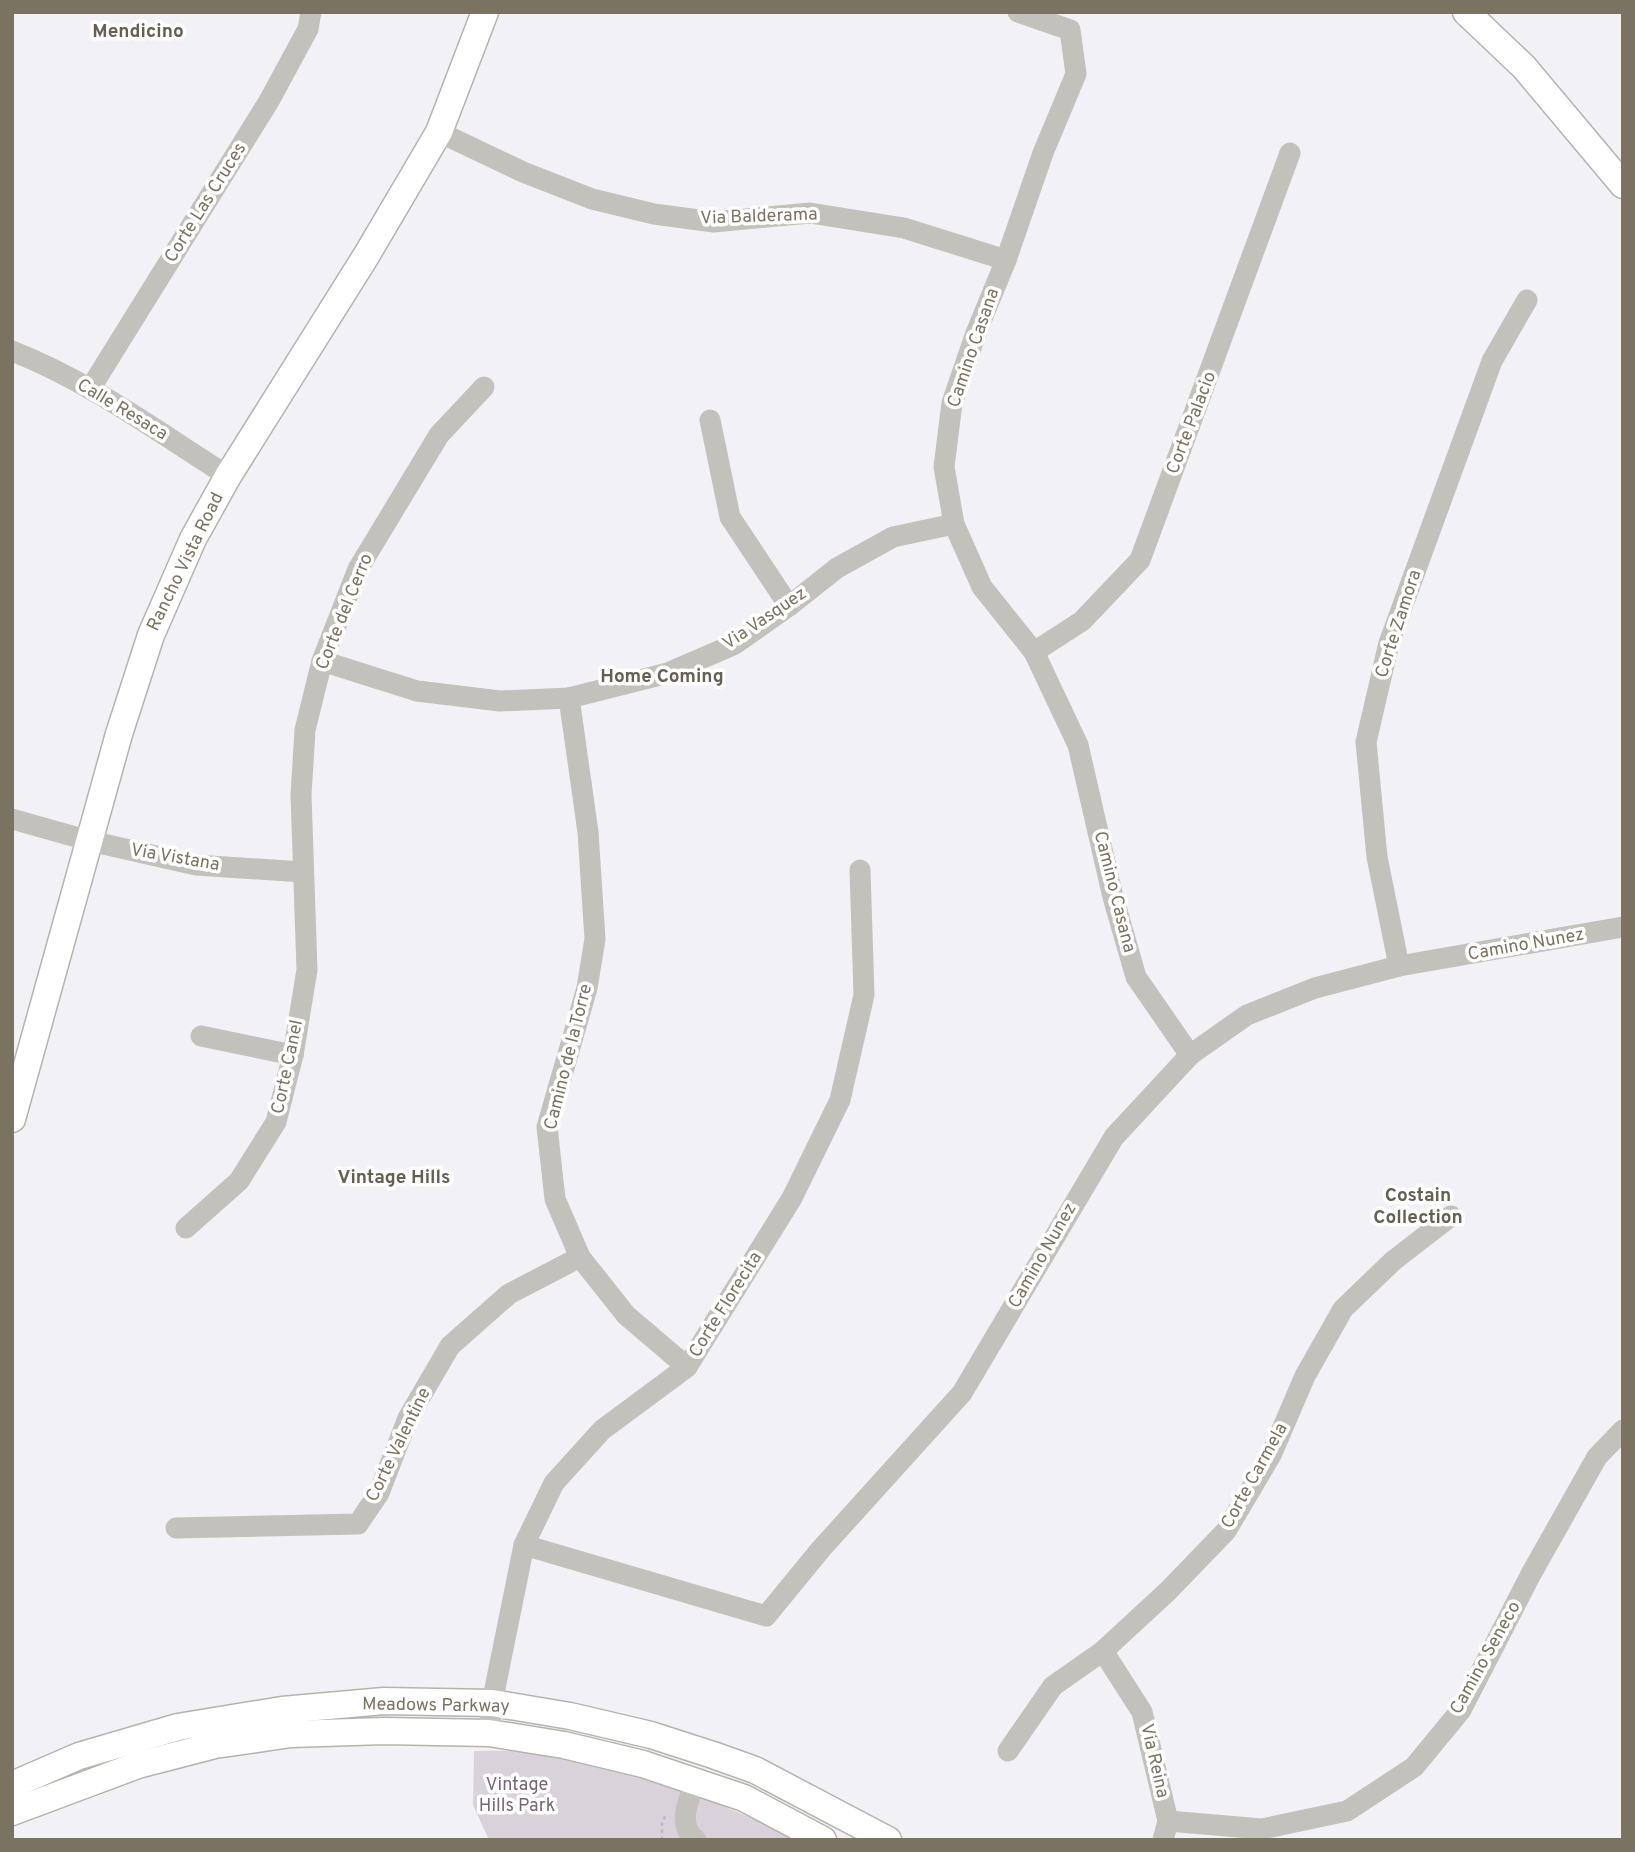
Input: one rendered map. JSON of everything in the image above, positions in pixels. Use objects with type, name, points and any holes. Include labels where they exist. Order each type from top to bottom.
[{"type":"main road","name":"Rancho Vista Road","points":[[12,1119],[119,734],[151,635],[193,539],[228,476],[366,257],[439,132],[485,12]]},
{"type":"main road","points":[[1466,12],[1524,67],[1623,185]]},
{"type":"main road","name":"Meadows Parkway","points":[[12,1785],[79,1756],[178,1727],[282,1710],[384,1701],[492,1703],[570,1716],[651,1735],[713,1755],[755,1770],[888,1840]]},
{"type":"main road","name":"Meadows Parkway","points":[[12,1812],[138,1765],[215,1745],[291,1734],[384,1731],[489,1733],[564,1745],[643,1764],[744,1798],[823,1840]]},
{"type":"street","name":"Corte Las Cruces","points":[[90,389],[269,101],[308,29],[311,12]]},
{"type":"street","name":"Camino Casana","points":[[1018,12],[1070,30],[1076,74],[1043,153],[952,403],[944,467],[954,524],[982,587],[1034,652],[1078,745],[1113,897],[1136,977],[1190,1055]]},
{"type":"street","name":"Via Balderama","points":[[439,132],[523,172],[592,199],[654,214],[714,222],[810,213],[904,228],[1006,260]]},
{"type":"street","name":"Corte Palacio","points":[[1034,652],[1082,621],[1140,560],[1290,153]]},
{"type":"street","name":"Corte Zamora","points":[[1399,966],[1377,857],[1366,742],[1390,643],[1417,566],[1492,362],[1527,300]]},
{"type":"street","name":"Calle Resaca","points":[[12,351],[90,389],[228,476]]},
{"type":"street","name":"Corte del Cerro","points":[[303,872],[301,795],[304,730],[322,661],[358,569],[439,435],[484,387]]},
{"type":"street","points":[[710,420],[730,517],[789,606]]},
{"type":"street","name":"Via Vasquez","points":[[322,661],[417,691],[500,701],[569,698],[668,673],[735,644],[837,568],[893,537],[954,524]]},
{"type":"street","name":"Camino de la Torre","points":[[569,698],[588,832],[595,939],[587,989],[547,1127],[555,1199],[580,1257],[626,1315],[687,1367]]},
{"type":"street","name":"Via Vistana","points":[[12,819],[90,841],[196,865],[303,872]]},
{"type":"street","name":"Corte Florecita","points":[[489,1733],[492,1703],[524,1545],[554,1483],[602,1430],[687,1367],[792,1198],[840,1100],[864,995],[860,870]]},
{"type":"street","name":"Corte Canel","points":[[186,1228],[239,1181],[276,1122],[293,1055],[307,970],[303,872]]},
{"type":"street","name":"Camino Nunez","points":[[524,1545],[766,1616],[821,1549],[962,1393],[1114,1137],[1190,1055],[1247,1015],[1315,988],[1399,966],[1623,927]]},
{"type":"street","points":[[201,1036],[293,1055]]},
{"type":"street","name":"Corte Carmela","points":[[1008,1751],[1053,1686],[1102,1651],[1168,1591],[1226,1531],[1271,1455],[1306,1376],[1343,1309],[1393,1261],[1451,1216]]},
{"type":"street","name":"Corte Valentine","points":[[176,1528],[358,1524],[379,1493],[408,1418],[450,1346],[509,1294],[580,1257]]},
{"type":"street","name":"Camino Seneco","points":[[1166,1831],[1262,1829],[1347,1811],[1414,1768],[1461,1710],[1597,1457],[1623,1430]]},
{"type":"street","name":"Via Reina","points":[[1102,1651],[1142,1712],[1166,1831]]},
{"type":"street","points":[[695,1781],[684,1818],[691,1836],[696,1840]]},
{"type":"green space","name":"Vintage Hills Park","points":[[474,1751],[528,1753],[633,1775],[735,1811],[800,1840],[489,1840],[473,1805]]},
{"type":"district","name":"Mendicino","points":[[138,32]]},
{"type":"district","name":"Home Coming","points":[[662,677]]},
{"type":"district","name":"Vintage Hills","points":[[394,1178]]},
{"type":"district","name":"Costain Collection","points":[[1418,1207]]}]
